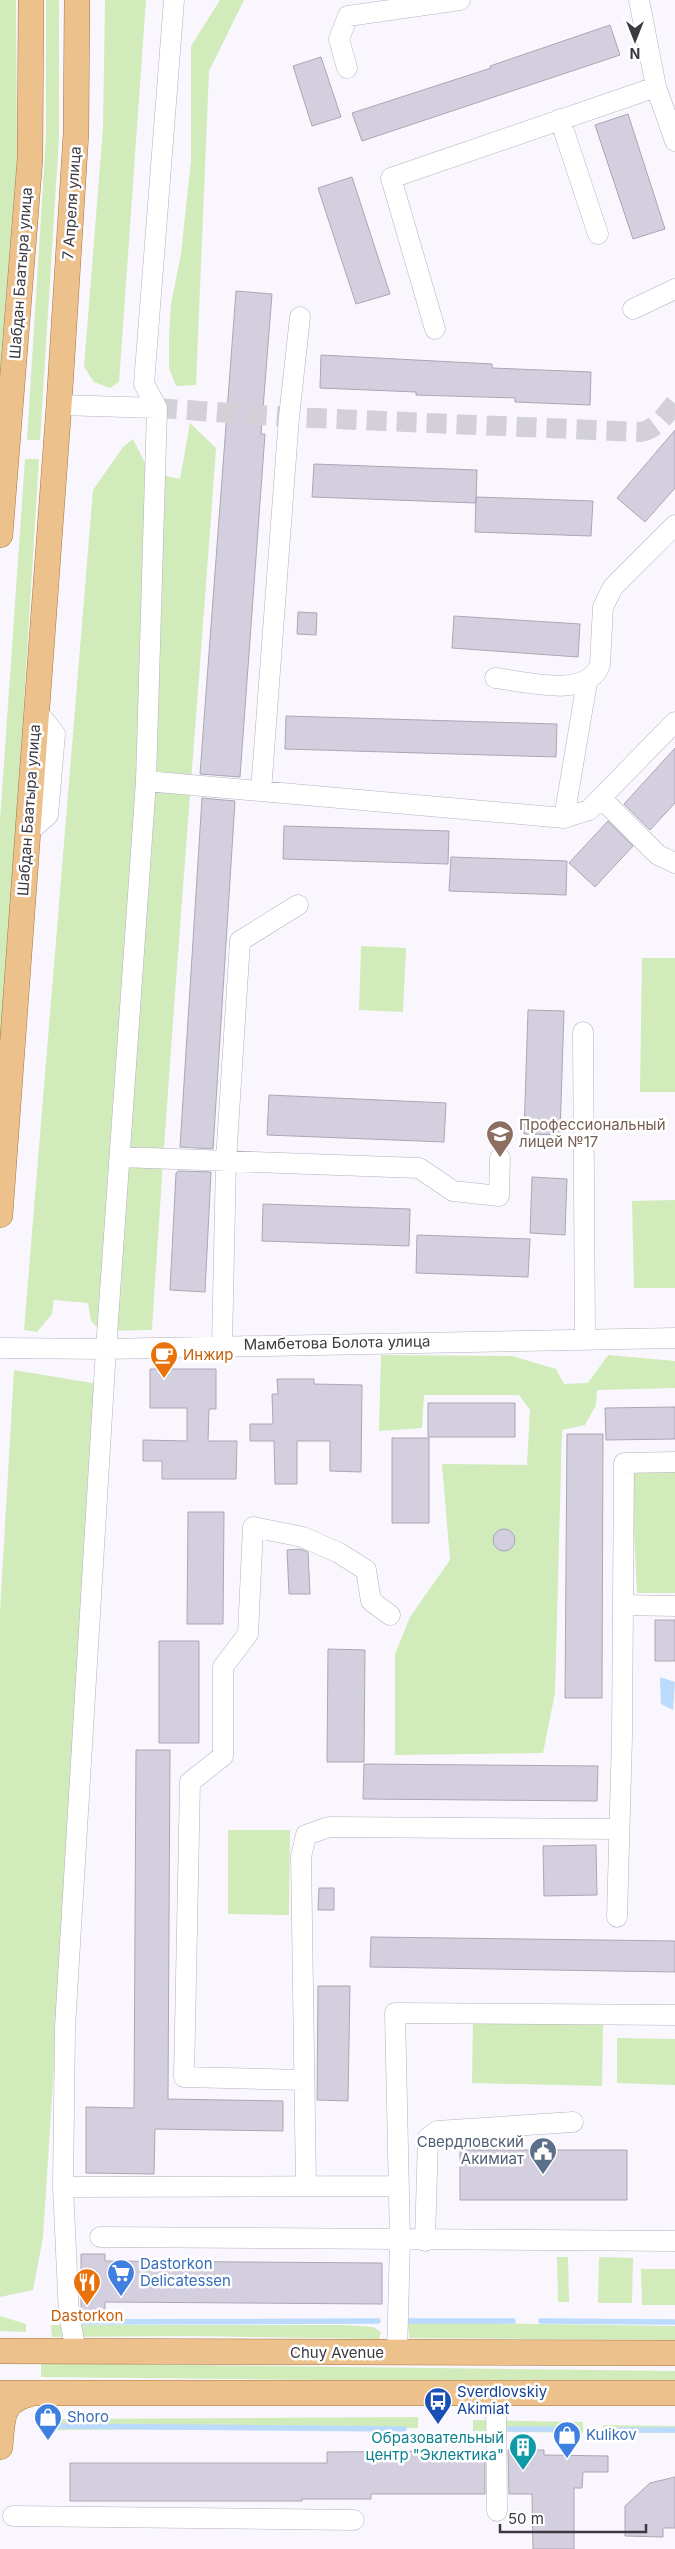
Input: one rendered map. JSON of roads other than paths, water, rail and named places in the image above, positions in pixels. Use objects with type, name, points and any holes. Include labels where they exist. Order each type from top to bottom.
[{"type":"main road","name":"Шабдан Баатыра улица","points":[[0,535],[7,379],[30,159],[31,0]]},
{"type":"main road","name":"7 Апреля улица","points":[[59,405],[76,133],[77,0]]},
{"type":"main road","name":"Шабдан Баатыра улица","points":[[0,1215],[26,834],[59,405]]},
{"type":"main road","name":"Chuy Avenue","points":[[0,2351],[398,2354],[675,2353]]},
{"type":"main road","points":[[0,2447],[4,2411],[8,2402],[16,2397],[35,2392]]},
{"type":"main road","points":[[0,2393],[675,2393]]},
{"type":"street","points":[[76,2351],[69,2316],[63,2187],[65,2027],[106,1349],[146,781],[158,408],[144,384],[174,0]]},
{"type":"street","points":[[347,68],[339,39],[348,16],[460,0]]},
{"type":"street","points":[[639,0],[656,87],[675,141]]},
{"type":"street","points":[[435,329],[391,178],[656,87]]},
{"type":"street","points":[[560,119],[598,234]]},
{"type":"street","points":[[633,309],[675,289]]},
{"type":"street","points":[[260,791],[289,417],[300,317]]},
{"type":"street","points":[[59,405],[158,408]]},
{"type":"street","points":[[495,678],[572,687],[587,682],[597,673],[600,664],[604,607],[614,586],[675,525]]},
{"type":"street","points":[[564,818],[587,682]]},
{"type":"street","points":[[146,781],[564,818],[589,810],[675,722]]},
{"type":"street","points":[[601,798],[658,855],[675,864]]},
{"type":"street","points":[[222,1346],[226,1161],[240,941],[298,906]]},
{"type":"street","points":[[583,1032],[585,1339]]},
{"type":"street","points":[[121,1157],[419,1168],[453,1191],[499,1196],[500,1158]]},
{"type":"street","name":"Мамбетова Болота улица","points":[[0,1348],[106,1349],[675,1338]]},
{"type":"street","points":[[617,1917],[624,1463],[675,1462]]},
{"type":"street","points":[[304,2080],[184,2077],[190,1782],[223,1756],[223,1667],[248,1634],[253,1527],[303,1538],[339,1553],[366,1570],[371,1601],[390,1615]]},
{"type":"street","points":[[623,1605],[675,1606]]},
{"type":"street","points":[[306,2186],[301,1857],[306,1835],[329,1826],[619,1828]]},
{"type":"street","points":[[398,2354],[400,2241],[395,2013],[675,2015]]},
{"type":"street","points":[[425,2241],[428,2138],[431,2134],[459,2129],[573,2122]]},
{"type":"street","points":[[63,2187],[399,2186]]},
{"type":"street","points":[[100,2237],[400,2241],[675,2241]]},
{"type":"street","points":[[496,2394],[497,2511]]},
{"type":"street","points":[[13,2516],[354,2520]]},
{"type":"water","points":[[660,1677],[675,1682],[673,1710],[661,1704]]},
{"type":"waterway","points":[[75,2322],[378,2321]]},
{"type":"waterway","points":[[409,2321],[513,2321]]},
{"type":"waterway","points":[[541,2321],[675,2322]]},
{"type":"waterway","points":[[51,2426],[404,2429]]},
{"type":"waterway","points":[[510,2429],[568,2429]]},
{"type":"waterway","points":[[618,2430],[675,2430]]},
{"type":"tunnel","points":[[157,408],[289,417],[640,432],[656,425],[675,403]]},
{"type":"place","name":"Профессиональный лицей №17","points":[[500,1158]]},
{"type":"place","name":"Инжир","points":[[164,1379]]},
{"type":"place","name":"Свердловский Акимиат","points":[[543,2175]]},
{"type":"place","name":"Dastorkon Delicatessen","points":[[121,2297]]},
{"type":"place","name":"Dastorkon","points":[[87,2306]]},
{"type":"place","name":"Sverdlovskiy Akimiat","points":[[438,2425]]},
{"type":"place","name":"Shoro","points":[[48,2441]]},
{"type":"place","name":"Kulikov","points":[[567,2459]]},
{"type":"place","name":"Образовательный центр \"Эклектика\"","points":[[523,2471]]}]
